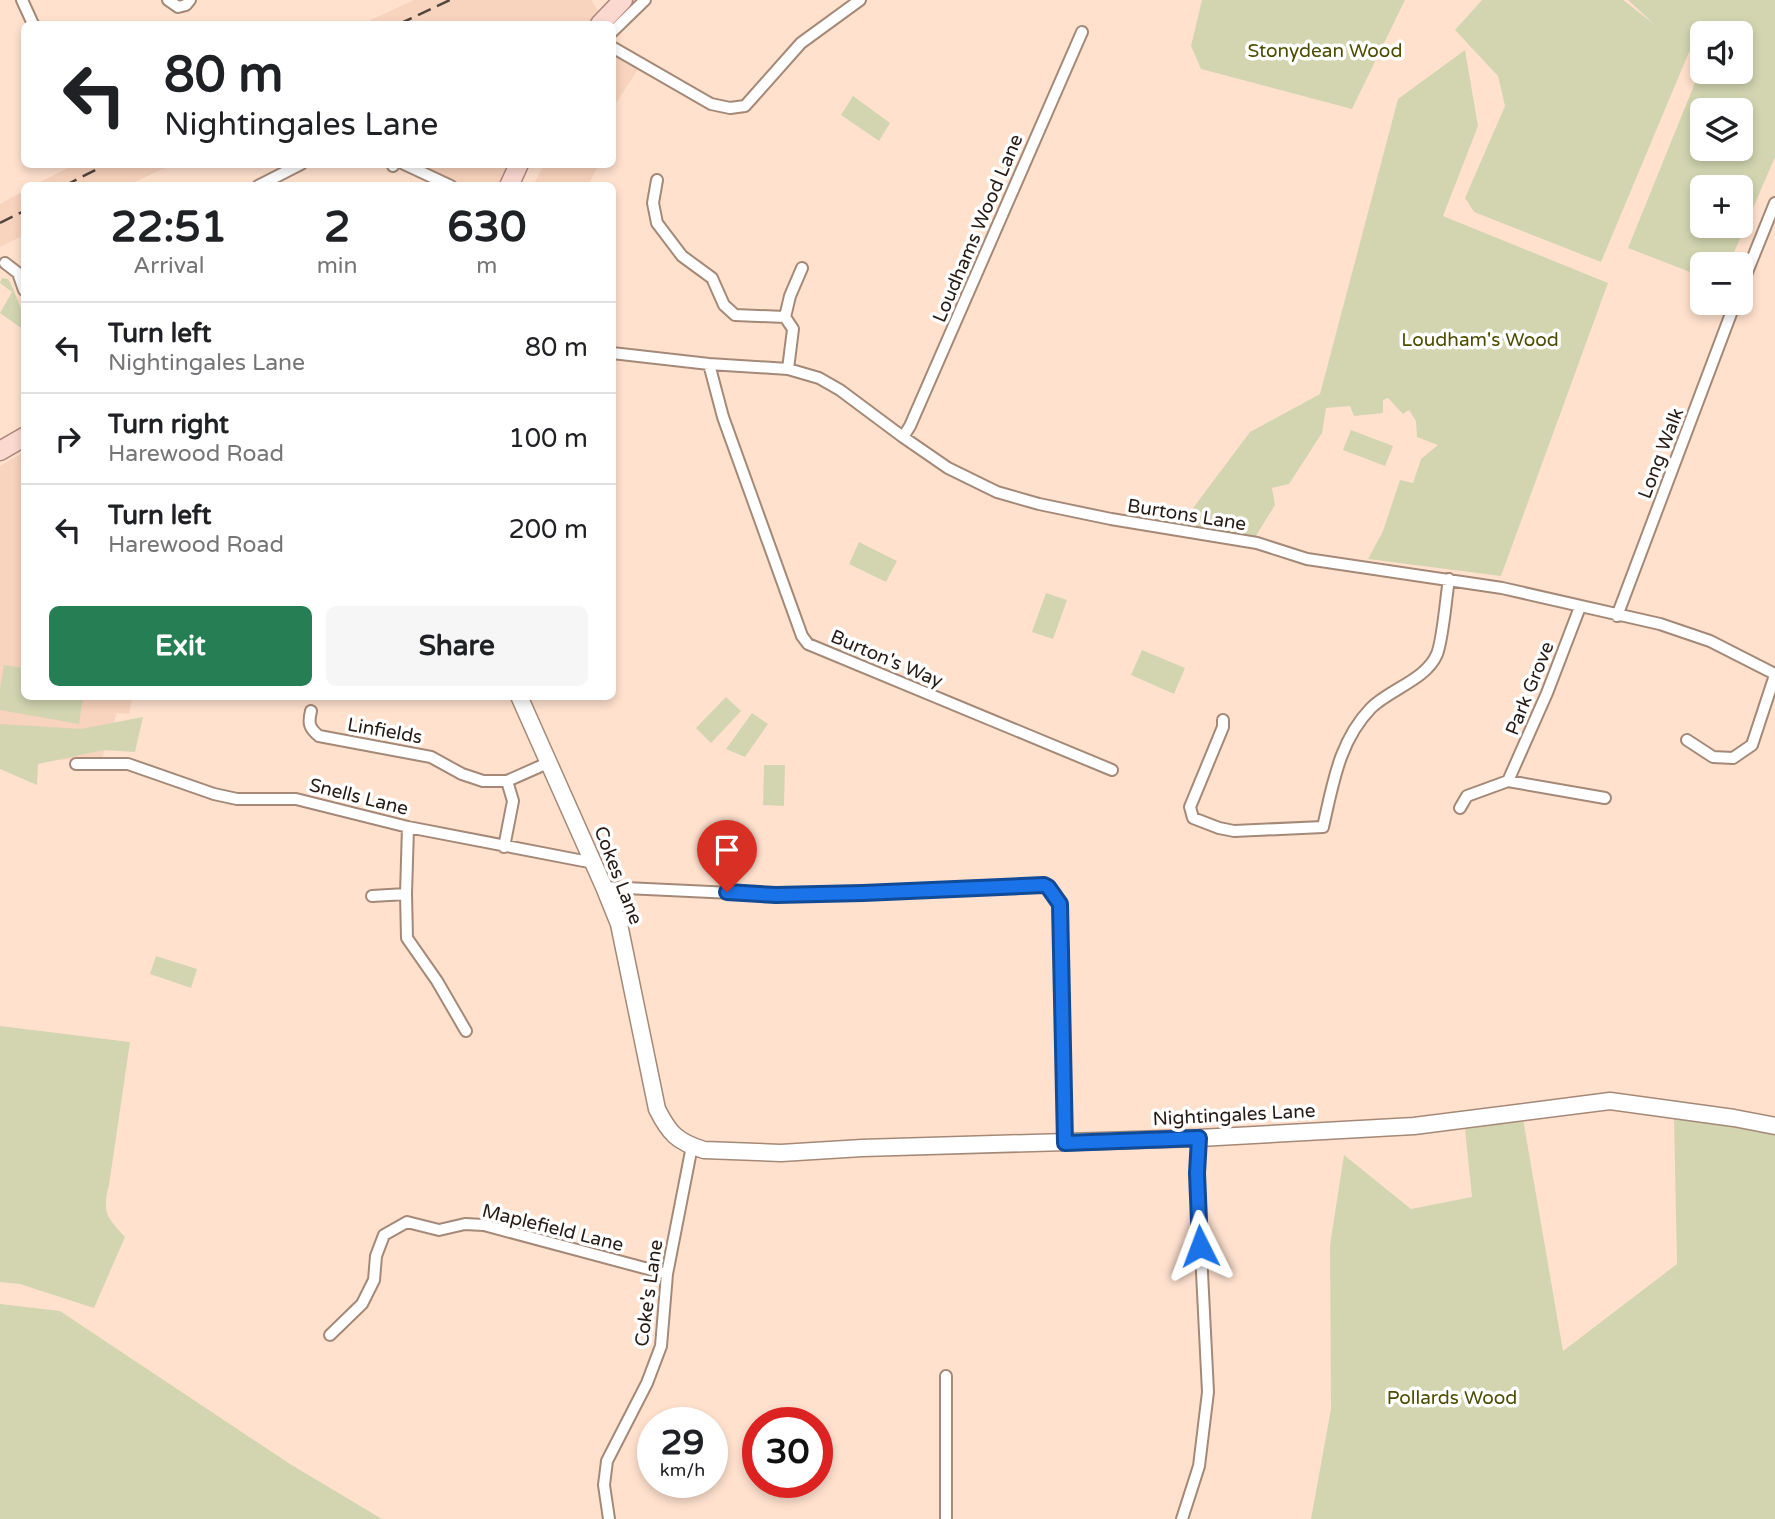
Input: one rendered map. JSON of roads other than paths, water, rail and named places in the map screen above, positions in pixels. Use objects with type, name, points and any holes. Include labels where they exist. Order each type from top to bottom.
[{"type":"main road","points":[[603,21],[624,0]]},
{"type":"main road","points":[[0,451],[21,439]]},
{"type":"main road","name":"Cokes Lane","points":[[521,700],[619,924],[657,1109],[669,1132],[692,1146]]},
{"type":"main road","name":"Nightingales Lane","points":[[692,1146],[704,1150],[781,1153],[1199,1138],[1414,1126],[1610,1101],[1775,1126]]},
{"type":"street","points":[[22,0],[32,21]]},
{"type":"street","points":[[168,0],[178,7],[186,5],[190,0]]},
{"type":"street","points":[[616,28],[645,0]]},
{"type":"street","points":[[616,49],[711,104],[730,108],[745,106],[801,43],[860,0]]},
{"type":"street","name":"Loudhams Wood Lane","points":[[903,437],[1082,32]]},
{"type":"street","points":[[266,182],[293,168]]},
{"type":"street","points":[[405,168],[441,182]]},
{"type":"street","points":[[657,180],[653,203],[657,223],[682,256],[712,278],[724,305],[735,315],[785,317]]},
{"type":"street","points":[[1753,257],[1775,203]]},
{"type":"street","points":[[5,262],[18,273],[21,282]]},
{"type":"street","points":[[788,369],[793,329],[785,317],[790,296],[802,268]]},
{"type":"street","name":"Long Walk","points":[[1617,615],[1730,315]]},
{"type":"street","name":"Burtons Lane","points":[[616,353],[709,364],[788,369],[819,378],[961,474],[997,492],[1039,504],[1137,524],[1257,543],[1307,559],[1502,588],[1660,624],[1710,641],[1775,675]]},
{"type":"street","name":"Burton's Way","points":[[709,364],[723,417],[802,636],[808,644],[1112,770]]},
{"type":"street","points":[[1223,720],[1223,727],[1190,807],[1193,818],[1234,831],[1328,830],[1337,764],[1349,737],[1371,708],[1427,668],[1437,653],[1449,579]]},
{"type":"street","name":"Park Grove","points":[[1508,781],[1547,693],[1580,607]]},
{"type":"street","points":[[1687,740],[1713,757],[1733,758],[1752,745],[1775,675]]},
{"type":"street","name":"Linfields","points":[[311,711],[308,723],[319,736],[431,757],[483,781],[507,781],[550,762]]},
{"type":"street","name":"Snells Lane","points":[[76,764],[128,764],[214,794],[237,799],[296,799],[408,827],[594,863]]},
{"type":"street","points":[[504,847],[513,801],[507,781]]},
{"type":"street","points":[[1460,808],[1468,796],[1508,781],[1605,798]]},
{"type":"street","points":[[408,827],[407,938],[437,981],[466,1031]]},
{"type":"street","points":[[604,887],[776,895],[1044,885],[1048,887],[1060,904],[1065,1143]]},
{"type":"street","points":[[372,896],[406,894]]},
{"type":"street","points":[[1182,1519],[1199,1466],[1208,1392],[1198,1185],[1199,1138]]},
{"type":"street","name":"Coke's Lane","points":[[609,1519],[604,1485],[607,1461],[647,1383],[661,1346],[667,1274],[692,1146]]},
{"type":"street","name":"Maplefield Lane","points":[[330,1335],[362,1304],[374,1280],[376,1256],[384,1236],[407,1222],[439,1230],[465,1224],[484,1225],[667,1274]]},
{"type":"street","points":[[946,1376],[946,1519]]},
{"type":"railway","points":[[405,21],[450,0]]},
{"type":"railway","points":[[72,182],[99,168]]},
{"type":"railway","points":[[0,223],[21,212]]},
{"type":"park label","name":"Stonydean Wood","points":[[1325,50]]},
{"type":"park label","name":"Loudham's Wood","points":[[1480,339]]},
{"type":"park label","name":"Pollards Wood","points":[[1452,1397]]}]
